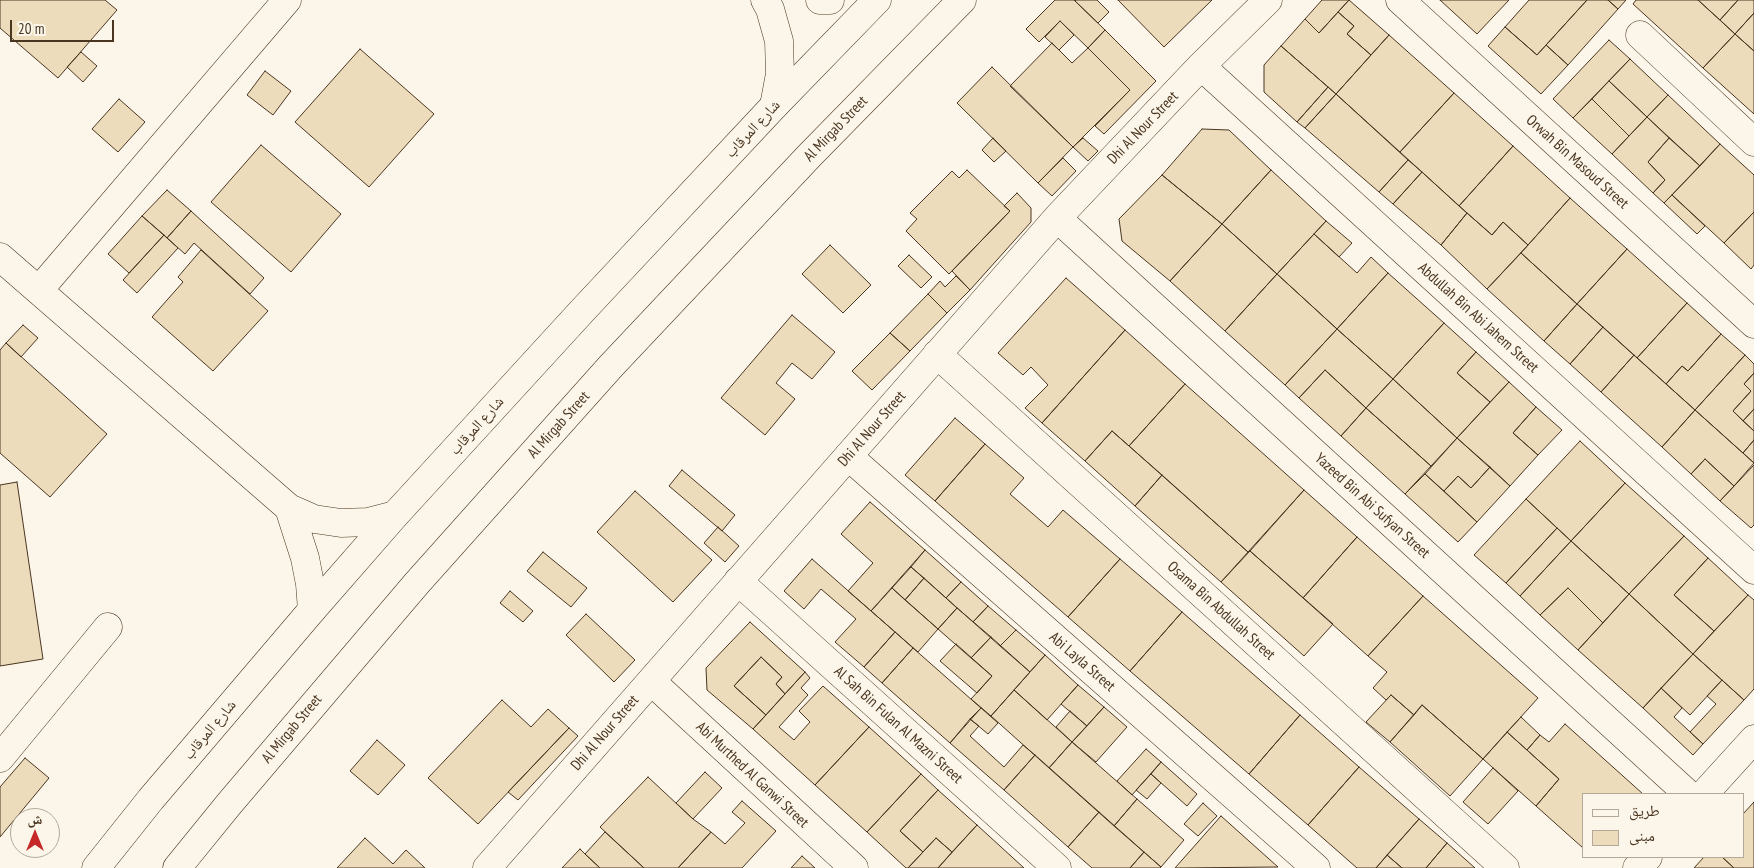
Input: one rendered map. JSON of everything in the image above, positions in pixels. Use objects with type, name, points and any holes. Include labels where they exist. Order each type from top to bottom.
[{"type":"street","points":[[39,290],[286,0]]},
{"type":"street","points":[[765,0],[770,9],[779,41],[780,74],[774,106]]},
{"type":"street","points":[[820,0],[830,0]]},
{"type":"street","name":"شارع المرقاب","points":[[96,868],[151,799],[395,515],[774,106],[877,0]]},
{"type":"street","name":"Al Mirgab Street","points":[[177,868],[417,583],[611,366],[810,155],[962,0]]},
{"type":"street","name":"Dhi Al Nour Street","points":[[487,868],[1056,218],[1201,66],[1268,0]]},
{"type":"street","name":"Orwah Bin Masoud Street","points":[[1400,0],[1754,324]]},
{"type":"street","points":[[1640,36],[1754,142]]},
{"type":"street","name":"Abdullah Bin Abi Jahem Street","points":[[1201,66],[1754,570]]},
{"type":"street","name":"Yazeed Bin Abi Sufyan Street","points":[[1056,218],[1687,793]]},
{"type":"street","points":[[0,257],[289,508],[314,519],[341,523],[368,522],[395,515]]},
{"type":"street","name":"Osama Bin Abdullah Street","points":[[937,354],[1504,868]]},
{"type":"street","name":"Abi Layla Street","points":[[848,456],[1316,868]]},
{"type":"street","points":[[289,508],[305,558],[312,610]]},
{"type":"street","name":"Al Sah Bin Fulan Al Mazni Street","points":[[738,581],[1057,868]]},
{"type":"street","points":[[0,758],[108,627]]},
{"type":"street","name":"Abi Murthed Al Ganwi Street","points":[[651,681],[854,868]]},
{"type":"street","points":[[1705,793],[1754,739]]},
{"type":"street","points":[[1638,868],[1647,858]]},
{"type":"building","points":[[0,0],[105,0],[117,10],[58,78],[0,28]]},
{"type":"building","points":[[1055,0],[1074,0],[1105,30],[1088,48],[1060,21],[1039,42],[1026,29]]},
{"type":"building","points":[[1076,0],[1097,0],[1109,12],[1098,23]]},
{"type":"building","points":[[1118,0],[1212,0],[1164,47]]},
{"type":"building","points":[[1322,0],[1349,0],[1319,33],[1305,19]]},
{"type":"building","points":[[1349,0],[1389,35],[1371,55],[1347,34],[1354,26],[1338,12]]},
{"type":"building","points":[[1440,0],[1509,0],[1477,34]]},
{"type":"building","points":[[1529,0],[1587,0],[1537,55],[1505,27]]},
{"type":"building","points":[[1587,0],[1608,0],[1618,9],[1568,65],[1546,45]]},
{"type":"building","points":[[1608,0],[1626,0],[1618,9]]},
{"type":"building","points":[[1636,0],[1698,0],[1735,34],[1703,68],[1633,4]]},
{"type":"building","points":[[1698,0],[1738,0],[1720,20]]},
{"type":"building","points":[[1738,0],[1754,0],[1754,13],[1735,34],[1720,20]]},
{"type":"building","points":[[1338,12],[1354,26],[1347,34],[1371,55],[1336,94],[1281,46],[1305,19],[1319,33]]},
{"type":"building","points":[[1754,13],[1754,51],[1735,34]]},
{"type":"building","points":[[1060,21],[1074,35],[1059,50],[1045,37]]},
{"type":"building","points":[[1505,27],[1537,55],[1546,45],[1568,65],[1541,94],[1488,46]]},
{"type":"building","points":[[1105,30],[1156,81],[1104,134],[1095,126],[1130,90],[1088,48]]},
{"type":"building","points":[[1735,34],[1754,51],[1754,114],[1703,68]]},
{"type":"building","points":[[1389,35],[1454,93],[1400,152],[1336,94]]},
{"type":"building","points":[[1609,40],[1630,59],[1573,118],[1553,99]]},
{"type":"building","points":[[1052,43],[1072,63],[1088,48],[1130,90],[1073,147],[1010,86]]},
{"type":"building","points":[[1281,46],[1328,87],[1297,122],[1264,92],[1264,65]]},
{"type":"building","points":[[360,49],[434,114],[369,187],[295,122]]},
{"type":"building","points":[[81,52],[97,66],[83,82],[67,67]]},
{"type":"building","points":[[1630,59],[1668,95],[1647,117],[1609,81]]},
{"type":"building","points":[[992,67],[1073,147],[1038,183],[957,103]]},
{"type":"building","points":[[265,71],[291,91],[273,115],[247,95]]},
{"type":"building","points":[[1609,81],[1647,117],[1629,136],[1592,99]]},
{"type":"building","points":[[1328,87],[1336,94],[1305,128],[1297,122]]},
{"type":"building","points":[[1454,93],[1513,146],[1459,206],[1400,152]]},
{"type":"building","points":[[1336,94],[1408,160],[1379,192],[1305,128]]},
{"type":"building","points":[[1668,95],[1720,144],[1700,166],[1647,117]]},
{"type":"building","points":[[119,99],[145,122],[118,152],[92,129]]},
{"type":"building","points":[[1592,99],[1629,136],[1612,154],[1573,118]]},
{"type":"building","points":[[1647,117],[1669,138],[1648,162],[1665,180],[1653,193],[1612,154]]},
{"type":"building","points":[[1202,129],[1229,130],[1271,170],[1222,224],[1162,175]]},
{"type":"building","points":[[993,138],[1006,151],[994,162],[982,150]]},
{"type":"building","points":[[1083,138],[1098,151],[1088,161],[1073,147]]},
{"type":"building","points":[[1669,138],[1700,166],[1664,203],[1653,193],[1665,180],[1648,162]]},
{"type":"building","points":[[1720,144],[1754,175],[1754,212],[1724,243],[1672,195]]},
{"type":"building","points":[[261,145],[341,214],[291,272],[211,202]]},
{"type":"building","points":[[1513,146],[1570,198],[1528,245],[1503,222],[1492,235],[1459,206]]},
{"type":"building","points":[[1063,158],[1076,171],[1052,196],[1038,183]]},
{"type":"building","points":[[1408,160],[1422,172],[1393,204],[1379,192]]},
{"type":"building","points":[[967,170],[1010,211],[949,274],[906,231],[917,219],[910,213],[952,171],[959,178]]},
{"type":"building","points":[[1271,170],[1326,221],[1277,274],[1222,224]]},
{"type":"building","points":[[1422,172],[1467,213],[1441,245],[1393,204]]},
{"type":"building","points":[[1162,175],[1222,224],[1170,281],[1122,241],[1119,219]]},
{"type":"building","points":[[167,190],[191,211],[167,238],[142,216]]},
{"type":"building","points":[[1017,193],[1031,208],[1031,222],[970,290],[952,271],[1010,211],[1004,206]]},
{"type":"building","points":[[1672,195],[1705,226],[1697,234],[1664,203]]},
{"type":"building","points":[[1570,198],[1627,249],[1577,304],[1521,253]]},
{"type":"building","points":[[191,211],[264,278],[250,294],[194,243],[185,254],[167,238]]},
{"type":"building","points":[[1754,212],[1754,265],[1751,269],[1724,243]]},
{"type":"building","points":[[1467,213],[1492,235],[1503,222],[1528,245],[1487,289],[1441,245]]},
{"type":"building","points":[[142,216],[164,235],[129,273],[108,254]]},
{"type":"building","points":[[1326,221],[1352,243],[1339,257],[1314,234]]},
{"type":"building","points":[[1222,224],[1277,274],[1225,331],[1170,281]]},
{"type":"building","points":[[1314,234],[1357,273],[1371,257],[1388,273],[1337,329],[1277,274]]},
{"type":"building","points":[[164,235],[178,248],[137,293],[123,280]]},
{"type":"building","points":[[830,245],[871,285],[843,313],[802,274]]},
{"type":"building","points":[[1627,249],[1687,303],[1637,358],[1577,304]]},
{"type":"building","points":[[201,250],[268,311],[213,371],[152,317],[183,282],[178,277]]},
{"type":"building","points":[[1521,253],[1577,304],[1544,341],[1487,289]]},
{"type":"building","points":[[909,255],[932,277],[921,288],[898,266]]},
{"type":"building","points":[[1388,273],[1444,323],[1393,379],[1337,329]]},
{"type":"building","points":[[1277,274],[1337,329],[1285,385],[1225,331]]},
{"type":"building","points":[[956,276],[970,290],[947,313],[928,294],[940,281],[945,287]]},
{"type":"building","points":[[1066,278],[1125,330],[1042,423],[1025,408],[1048,385],[1031,367],[1023,375],[998,353]]},
{"type":"building","points":[[928,294],[947,313],[910,351],[890,333]]},
{"type":"building","points":[[1687,303],[1721,334],[1688,371],[1682,366],[1666,384],[1637,358]]},
{"type":"building","points":[[1577,304],[1603,327],[1570,364],[1544,341]]},
{"type":"building","points":[[792,315],[835,352],[812,379],[792,363],[776,383],[795,399],[765,435],[721,398]]},
{"type":"building","points":[[1444,323],[1476,352],[1457,373],[1490,402],[1457,438],[1393,379]]},
{"type":"building","points":[[23,325],[38,338],[21,357],[6,343]]},
{"type":"building","points":[[1603,327],[1634,355],[1601,392],[1570,364]]},
{"type":"building","points":[[1337,329],[1393,379],[1366,408],[1325,370],[1299,398],[1285,385]]},
{"type":"building","points":[[1125,330],[1185,384],[1129,446],[1112,431],[1085,461],[1042,423]]},
{"type":"building","points":[[890,333],[910,351],[872,390],[852,371]]},
{"type":"building","points":[[1721,334],[1745,355],[1695,410],[1666,384],[1682,366],[1688,371]]},
{"type":"building","points":[[6,343],[107,434],[50,497],[0,453],[0,350]]},
{"type":"building","points":[[1476,352],[1509,382],[1490,402],[1457,373]]},
{"type":"building","points":[[1634,355],[1695,410],[1662,447],[1601,392]]},
{"type":"building","points":[[1745,355],[1754,364],[1754,373],[1744,384],[1751,391],[1733,411],[1754,431],[1754,440],[1743,453],[1695,410]]},
{"type":"building","points":[[1325,370],[1366,408],[1341,436],[1299,398]]},
{"type":"building","points":[[1754,373],[1754,409],[1743,421],[1733,411],[1751,391],[1744,384]]},
{"type":"building","points":[[1393,379],[1457,438],[1431,466],[1366,408]]},
{"type":"building","points":[[1509,382],[1536,407],[1513,433],[1538,455],[1510,486],[1457,438]]},
{"type":"building","points":[[1185,384],[1304,490],[1248,552],[1129,446]]},
{"type":"building","points":[[1536,407],[1562,430],[1538,455],[1513,433]]},
{"type":"building","points":[[1366,408],[1431,466],[1405,494],[1341,436]]},
{"type":"building","points":[[1754,409],[1754,431],[1743,421]]},
{"type":"building","points":[[1695,410],[1754,463],[1734,486],[1705,459],[1691,474],[1662,447]]},
{"type":"building","points":[[955,418],[985,444],[935,501],[905,475]]},
{"type":"building","points":[[1112,431],[1162,475],[1135,506],[1085,461]]},
{"type":"building","points":[[1457,438],[1490,467],[1471,488],[1458,476],[1444,491],[1425,474]]},
{"type":"building","points":[[1754,440],[1754,463],[1743,453]]},
{"type":"building","points":[[1580,441],[1625,483],[1571,541],[1526,499]]},
{"type":"building","points":[[985,444],[1024,478],[1010,494],[1048,527],[1063,510],[1120,559],[1068,617],[935,501]]},
{"type":"building","points":[[1705,459],[1734,486],[1720,501],[1691,474]]},
{"type":"building","points":[[1754,465],[1754,525],[1751,528],[1720,501]]},
{"type":"building","points":[[1490,467],[1510,486],[1477,522],[1444,491],[1458,476],[1471,488]]},
{"type":"building","points":[[682,470],[735,515],[722,531],[669,486]]},
{"type":"building","points":[[1425,474],[1477,522],[1458,542],[1405,494]]},
{"type":"building","points":[[1162,475],[1248,552],[1221,582],[1135,506]]},
{"type":"building","points":[[17,482],[43,659],[0,666],[0,485]]},
{"type":"building","points":[[1625,483],[1684,536],[1629,594],[1571,541]]},
{"type":"building","points":[[1304,490],[1357,537],[1303,598],[1250,551]]},
{"type":"building","points":[[635,491],[712,560],[673,602],[597,532]]},
{"type":"building","points":[[1526,499],[1557,528],[1506,583],[1474,555]]},
{"type":"building","points":[[870,502],[925,550],[871,611],[848,591],[873,563],[841,534]]},
{"type":"building","points":[[718,527],[739,546],[725,562],[704,543]]},
{"type":"building","points":[[1557,528],[1571,541],[1520,596],[1506,583]]},
{"type":"building","points":[[1684,536],[1708,558],[1674,595],[1714,631],[1693,654],[1629,594]]},
{"type":"building","points":[[1357,537],[1423,596],[1368,656],[1303,598]]},
{"type":"building","points":[[1571,541],[1629,594],[1603,623],[1568,588],[1540,615],[1520,596]]},
{"type":"building","points":[[925,550],[961,582],[946,598],[911,567]]},
{"type":"building","points":[[1250,551],[1333,624],[1304,656],[1221,582]]},
{"type":"building","points":[[543,552],[587,588],[571,607],[527,571]]},
{"type":"building","points":[[1708,558],[1748,595],[1714,631],[1674,595]]},
{"type":"building","points":[[812,559],[895,632],[864,667],[835,642],[856,619],[821,589],[804,609],[784,591]]},
{"type":"building","points":[[1120,559],[1182,612],[1130,671],[1068,617]]},
{"type":"building","points":[[911,567],[924,578],[905,600],[892,588]]},
{"type":"building","points":[[924,578],[957,608],[938,629],[905,600]]},
{"type":"building","points":[[961,582],[988,606],[973,622],[946,598]]},
{"type":"building","points":[[892,588],[938,629],[918,652],[871,611]]},
{"type":"building","points":[[1568,588],[1603,623],[1578,650],[1540,615]]},
{"type":"building","points":[[510,591],[533,611],[523,622],[500,603]]},
{"type":"building","points":[[1629,594],[1693,654],[1643,708],[1578,650]]},
{"type":"building","points":[[1748,595],[1754,600],[1754,689],[1744,700],[1693,654]]},
{"type":"building","points":[[1423,596],[1538,698],[1483,759],[1422,705],[1414,715],[1391,695],[1386,700],[1373,688],[1387,672],[1368,656]]},
{"type":"building","points":[[988,606],[1016,630],[1000,646],[973,622]]},
{"type":"building","points":[[957,608],[991,637],[971,658],[938,629]]},
{"type":"building","points":[[1182,612],[1300,715],[1249,774],[1130,671]]},
{"type":"building","points":[[586,614],[635,660],[614,682],[566,635]]},
{"type":"building","points":[[750,622],[805,672],[785,694],[776,684],[782,677],[761,657],[734,686],[766,715],[753,729],[707,690],[706,668]]},
{"type":"building","points":[[1016,630],[1045,655],[1030,672],[1000,646]]},
{"type":"building","points":[[895,632],[913,648],[882,683],[864,667]]},
{"type":"building","points":[[991,637],[1030,672],[991,716],[971,699],[992,676],[971,658]]},
{"type":"building","points":[[956,644],[992,676],[977,693],[940,661]]},
{"type":"building","points":[[913,648],[981,708],[950,743],[882,683]]},
{"type":"building","points":[[1693,654],[1722,680],[1690,715],[1661,688]]},
{"type":"building","points":[[1045,655],[1078,685],[1047,720],[1014,690]]},
{"type":"building","points":[[761,657],[782,677],[776,684],[785,694],[766,715],[734,686]]},
{"type":"building","points":[[805,672],[810,678],[801,688],[808,695],[779,727],[794,740],[810,722],[799,711],[823,686],[869,727],[815,785],[753,729]]},
{"type":"building","points":[[1722,680],[1744,700],[1703,744],[1690,732],[1716,704],[1707,696]]},
{"type":"building","points":[[1078,685],[1104,707],[1087,726],[1061,704]]},
{"type":"building","points":[[1661,688],[1682,708],[1674,717],[1703,744],[1693,755],[1643,708]]},
{"type":"building","points":[[1014,690],[1072,742],[1049,768],[991,716]]},
{"type":"building","points":[[1391,695],[1414,715],[1390,742],[1366,722]]},
{"type":"building","points":[[502,700],[531,727],[548,709],[569,728],[478,824],[428,778]]},
{"type":"building","points":[[1422,705],[1483,759],[1450,796],[1390,742]]},
{"type":"building","points":[[1104,707],[1127,727],[1096,762],[1072,742]]},
{"type":"building","points":[[981,708],[998,723],[988,734],[970,719]]},
{"type":"building","points":[[1070,711],[1087,726],[1072,742],[1056,727]]},
{"type":"building","points":[[1300,715],[1359,767],[1308,825],[1249,774]]},
{"type":"building","points":[[1521,717],[1540,735],[1527,750],[1507,732]]},
{"type":"building","points":[[970,719],[979,726],[970,736],[1004,767],[1023,745],[1035,755],[1004,790],[950,743]]},
{"type":"building","points":[[1565,724],[1642,793],[1582,793],[1582,847],[1536,806],[1559,779],[1527,750],[1540,735],[1549,742]]},
{"type":"building","points":[[869,727],[921,774],[867,832],[815,785]]},
{"type":"building","points":[[569,728],[578,736],[518,800],[508,792]]},
{"type":"building","points":[[1507,732],[1559,779],[1536,806],[1483,759]]},
{"type":"building","points":[[377,740],[405,765],[378,795],[350,771]]},
{"type":"building","points":[[1072,742],[1137,799],[1114,826],[1049,768]]},
{"type":"building","points":[[1146,749],[1161,762],[1132,795],[1117,781]]},
{"type":"building","points":[[1035,755],[1099,812],[1068,847],[1004,790]]},
{"type":"building","points":[[25,758],[49,778],[24,808],[10,808],[10,825],[0,837],[0,787]]},
{"type":"building","points":[[1161,762],[1197,794],[1187,806],[1151,774]]},
{"type":"building","points":[[1359,767],[1419,819],[1376,868],[1357,868],[1308,825]]},
{"type":"building","points":[[1493,768],[1518,791],[1488,824],[1463,802]]},
{"type":"building","points":[[705,772],[722,788],[693,819],[676,803]]},
{"type":"building","points":[[921,774],[938,790],[900,831],[923,852],[906,868],[867,832]]},
{"type":"building","points":[[1151,774],[1161,783],[1147,799],[1136,790]]},
{"type":"building","points":[[648,777],[693,819],[711,832],[678,868],[644,868],[600,827]]},
{"type":"building","points":[[938,790],[977,825],[952,852],[936,838],[923,852],[900,831]]},
{"type":"building","points":[[1137,799],[1184,840],[1161,867],[1114,826]]},
{"type":"building","points":[[742,801],[776,831],[742,868],[678,868],[711,832],[725,844],[745,823],[732,812]]},
{"type":"building","points":[[1754,802],[1754,868],[1734,868],[1723,858],[1744,858],[1744,813]]},
{"type":"building","points":[[1203,803],[1217,816],[1198,836],[1184,824]]},
{"type":"building","points":[[1099,812],[1144,852],[1130,868],[1092,868],[1068,847]]},
{"type":"building","points":[[1221,816],[1278,867],[1175,868]]},
{"type":"building","points":[[1419,819],[1447,843],[1426,868],[1402,868],[1387,855]]},
{"type":"building","points":[[977,825],[1024,868],[938,868]]},
{"type":"building","points":[[605,832],[644,868],[600,868],[585,854]]},
{"type":"building","points":[[365,838],[393,864],[406,850],[425,868],[337,868]]},
{"type":"building","points":[[936,838],[952,852],[938,868],[908,868]]},
{"type":"building","points":[[1447,843],[1475,868],[1426,868]]},
{"type":"building","points":[[580,849],[585,854],[600,868],[562,868]]},
{"type":"building","points":[[1144,852],[1161,867],[1130,868]]},
{"type":"building","points":[[1387,855],[1402,868],[1376,868]]},
{"type":"building","points":[[802,856],[815,868],[791,868]]},
{"type":"building","points":[[1703,858],[1723,858],[1734,868],[1694,868]]}]
